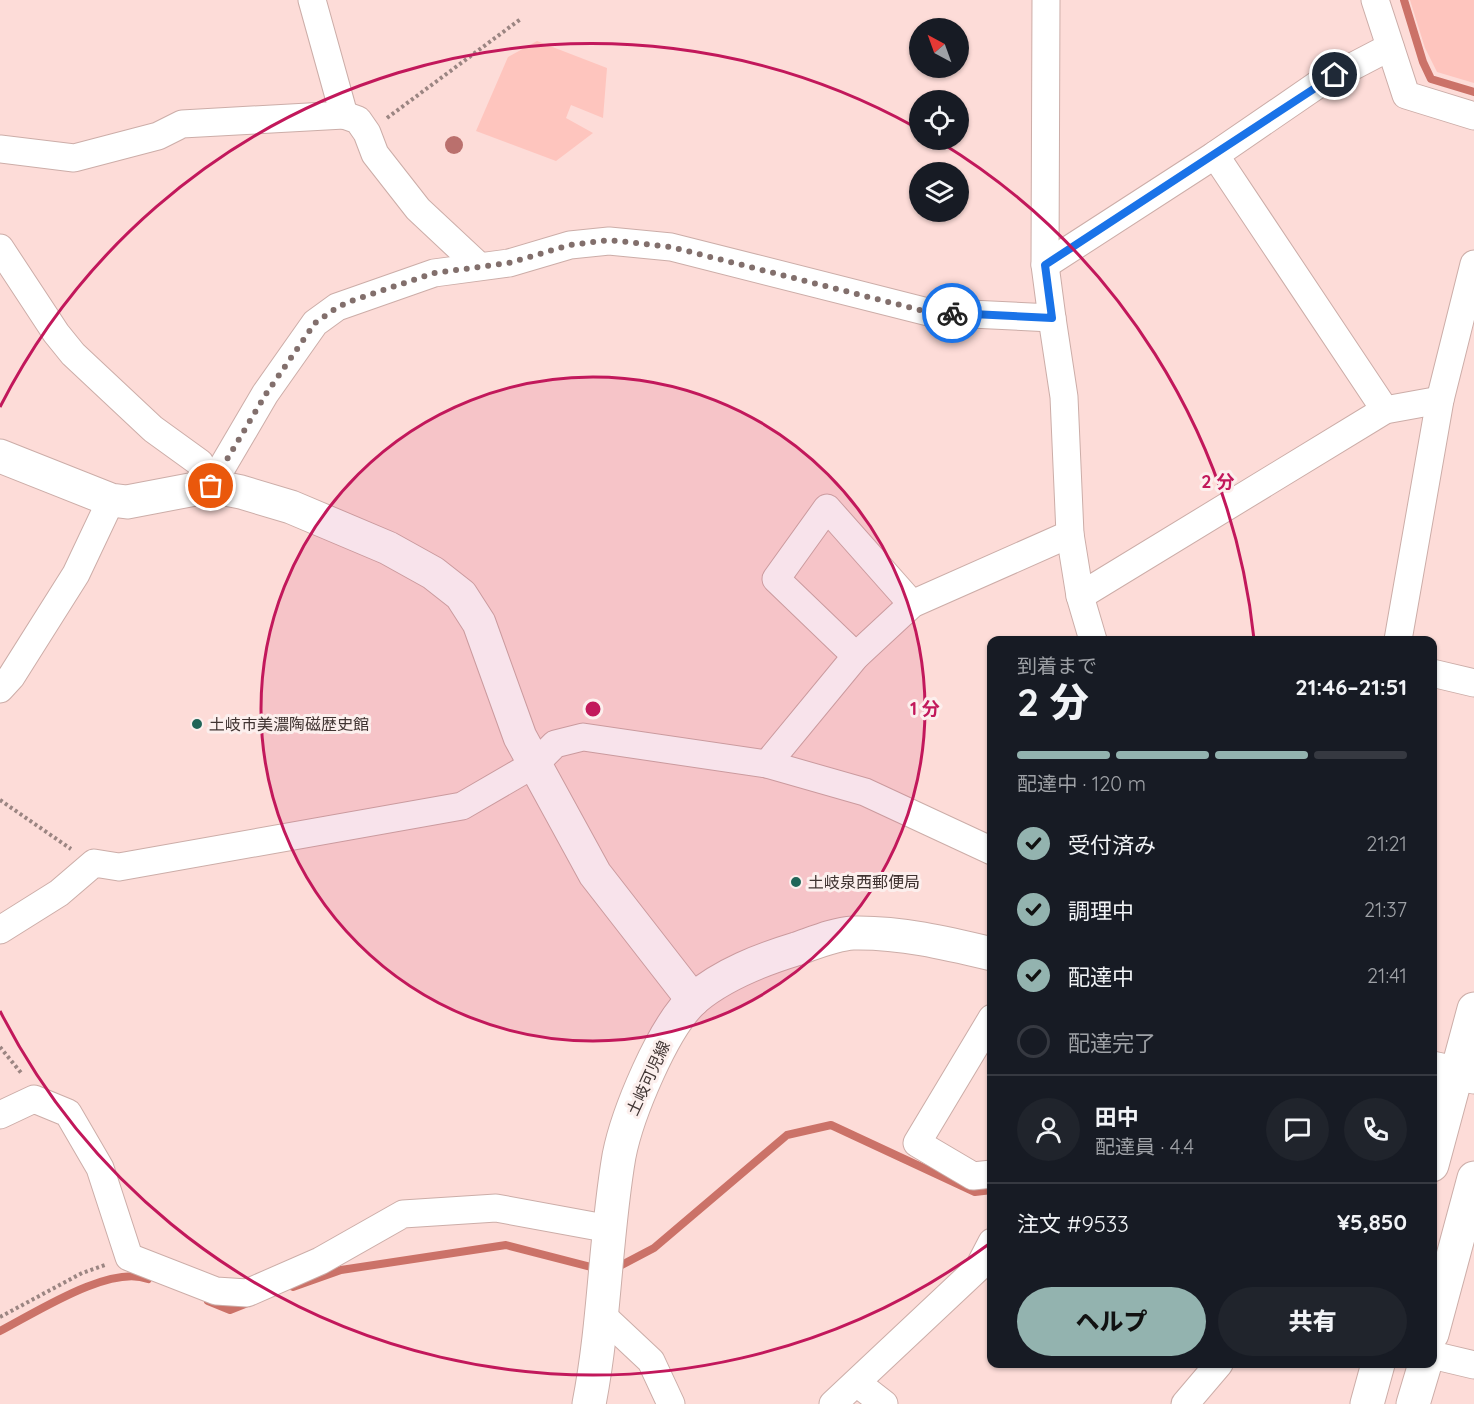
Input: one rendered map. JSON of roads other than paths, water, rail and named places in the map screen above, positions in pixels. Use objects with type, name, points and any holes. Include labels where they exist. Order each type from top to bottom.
[{"type":"main road","points":[[0,456],[111,501],[127,502],[211,486],[291,507],[344,528],[434,573],[461,596],[479,623],[520,737],[595,874],[693,999]]},
{"type":"main road","name":"土岐可児線","points":[[590,1404],[609,1236],[620,1156],[630,1112],[663,1043],[693,999],[728,975],[769,957],[850,933],[893,934],[987,953]]},
{"type":"main road","points":[[1437,1145],[1474,1009]]},
{"type":"main road","points":[[1437,1316],[1474,1178]]},
{"type":"main road","points":[[1367,1404],[1377,1368]]},
{"type":"main road","points":[[1413,1404],[1424,1368]]},
{"type":"street","points":[[312,0],[344,114]]},
{"type":"street","points":[[1046,0],[1045,265],[1064,397],[1070,534],[1080,596],[1092,636]]},
{"type":"street","points":[[1375,0],[1406,95],[1474,116]]},
{"type":"street","points":[[1045,265],[1215,156],[1317,85],[1390,47]]},
{"type":"street","points":[[0,148],[74,158],[158,136],[182,124],[344,114],[358,120],[367,133],[375,154],[418,209],[479,266]]},
{"type":"street","points":[[1215,156],[1384,410]]},
{"type":"street","points":[[211,486],[266,394],[315,323],[338,307],[434,273],[509,263],[570,245],[609,240],[671,247],[928,312],[1052,318]]},
{"type":"street","points":[[0,248],[56,333],[74,354],[153,429],[200,463],[211,486]]},
{"type":"street","points":[[1399,636],[1440,400],[1474,264]]},
{"type":"street","points":[[1080,596],[1384,410],[1440,400]]},
{"type":"street","points":[[0,689],[11,677],[76,574],[111,501]]},
{"type":"street","points":[[856,656],[776,579],[827,508],[912,603]]},
{"type":"street","points":[[767,764],[856,656],[912,603],[1070,534]]},
{"type":"street","points":[[1437,674],[1474,683]]},
{"type":"street","points":[[0,930],[59,893],[94,863],[119,867],[462,806],[536,763],[555,744],[583,737],[767,764],[865,792],[987,849]]},
{"type":"street","points":[[987,1026],[916,1143],[973,1176],[987,1175]]},
{"type":"street","points":[[0,1115],[34,1099],[68,1113],[100,1168],[129,1257],[216,1291],[247,1293],[320,1261],[404,1214],[496,1208],[609,1236]]},
{"type":"street","points":[[833,1404],[985,1272]]},
{"type":"street","points":[[603,1304],[651,1361],[671,1404]]},
{"type":"street","points":[[1437,1356],[1474,1365]]},
{"type":"street","points":[[1185,1404],[1216,1368]]},
{"type":"street","points":[[857,1383],[884,1404]]},
{"type":"waterway","points":[[1404,0],[1423,62],[1431,79],[1474,92]]},
{"type":"waterway","points":[[614,1269],[654,1248],[787,1135],[831,1125],[975,1192],[987,1191]]},
{"type":"waterway","points":[[293,1287],[341,1270],[506,1245],[599,1269]]},
{"type":"waterway","points":[[0,1331],[94,1284],[132,1276],[148,1279]]},
{"type":"waterway","points":[[208,1301],[230,1310],[250,1302]]},
{"type":"place","name":"土岐市美濃陶磁歴史館","points":[[197,724]]},
{"type":"place","name":"土岐泉西郵便局","points":[[796,882]]}]
